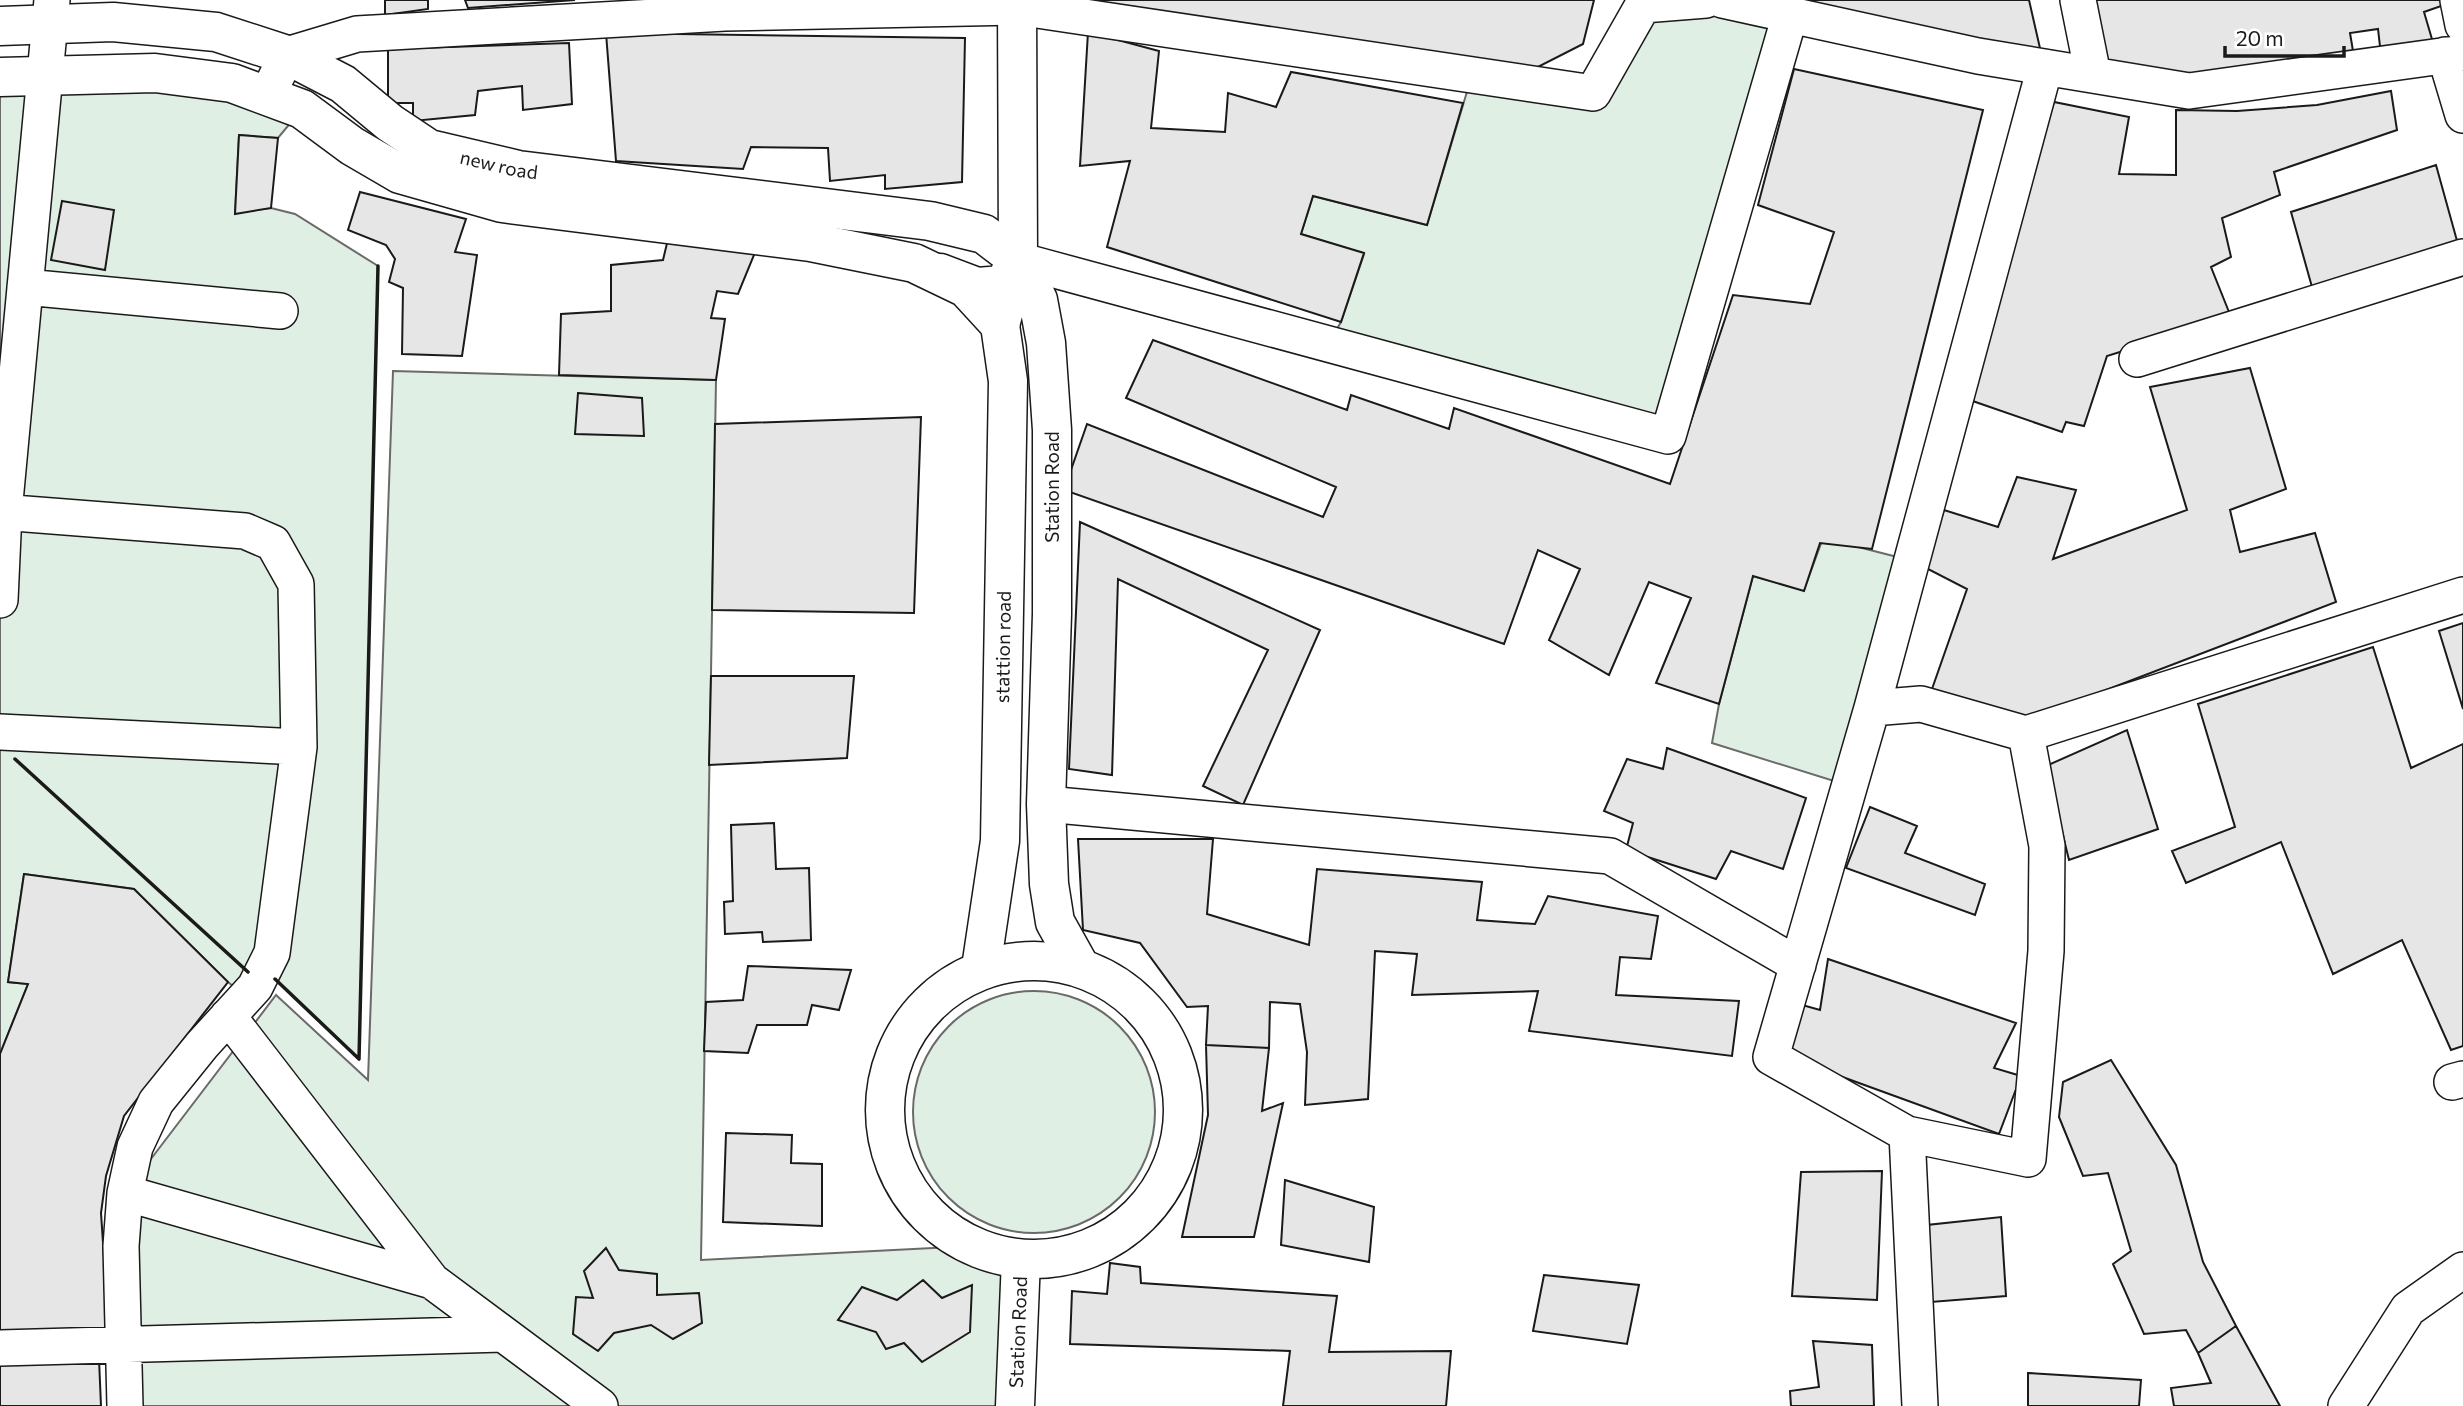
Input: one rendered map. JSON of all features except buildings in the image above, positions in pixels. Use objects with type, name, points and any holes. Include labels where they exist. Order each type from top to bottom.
[{"type":"main road","name":"Station Road","points":[[1017,4],[1018,260],[1038,300],[1046,343],[1052,430],[1052,614],[1046,804],[1049,884],[1055,922],[1079,965]]},
{"type":"main road","name":"new road","points":[[0,26],[50,12],[113,22],[216,32],[287,55],[343,84],[390,123],[429,149],[518,170],[930,221],[984,234],[1018,260]]},
{"type":"main road","name":"new road","points":[[0,77],[155,73],[232,83],[302,109],[352,146],[400,174],[502,203],[810,242],[914,263],[966,288],[1000,325]]},
{"type":"main road","points":[[914,263],[977,287],[1003,285],[1018,260]]},
{"type":"main road","points":[[1000,325],[1018,260]]},
{"type":"main road","name":"stattion road","points":[[981,968],[1000,841],[1007,381],[1000,325]]},
{"type":"main road","name":"Station Road","points":[[1079,965],[1122,987],[1156,1021],[1178,1065],[1184,1113],[1174,1161],[1150,1203],[1114,1236],[1069,1255],[1021,1259],[972,1246],[930,1219],[900,1178],[884,1130],[886,1080],[904,1032],[938,994],[981,968],[1079,965]]},
{"type":"main road","name":"Station Road","points":[[1015,1406],[1021,1259]]},
{"type":"street","points":[[267,96],[287,55],[357,34],[726,13],[1017,4],[1593,93],[1643,3],[1706,0]]},
{"type":"street","points":[[1721,0],[1978,56],[2189,91],[2454,54],[2463,115]]},
{"type":"street","points":[[2078,0],[2093,75]]},
{"type":"street","points":[[2458,0],[2463,25]]},
{"type":"street","points":[[0,600],[2,512],[50,12]]},
{"type":"street","points":[[1018,260],[1668,436],[1790,15]]},
{"type":"street","points":[[2026,734],[2047,846],[2046,951],[2028,1159],[1907,1134],[1771,1057],[1872,708],[2045,67]]},
{"type":"street","points":[[2137,359],[2463,257]]},
{"type":"street","points":[[25,287],[280,312]]},
{"type":"street","points":[[2,512],[245,531],[273,543],[296,584],[299,747],[272,953],[255,987],[156,1102],[135,1147],[125,1193],[121,1246],[125,1406]]},
{"type":"street","points":[[1872,708],[1921,704],[2026,734],[2463,594]]},
{"type":"street","points":[[0,732],[299,747]]},
{"type":"street","points":[[1046,804],[1610,856],[1798,965]]},
{"type":"street","points":[[228,1016],[432,1281],[600,1406]]},
{"type":"street","points":[[1907,1134],[1920,1406]]},
{"type":"street","points":[[125,1193],[432,1281]]},
{"type":"street","points":[[2346,1406],[2408,1309],[2463,1270]]},
{"type":"street","points":[[0,1348],[503,1334]]},
{"type":"green space","points":[[1643,5],[1790,15],[1668,436],[1328,344],[1341,322],[1364,254],[1301,234],[1313,196],[1427,225],[1472,75],[1592,93]]},
{"type":"green space","points":[[155,73],[302,109],[278,138],[239,135],[235,213],[271,208],[295,214],[378,266],[359,1059],[272,976],[246,997],[134,889],[24,874],[8,982],[28,984],[0,1054],[0,85]]},
{"type":"green space","points":[[393,371],[716,380],[701,1260],[972,1246],[1021,1259],[1015,1406],[125,1406],[125,1193],[276,995],[368,1080]]},
{"type":"green space","points":[[1823,538],[1913,561],[1850,786],[1712,743],[1719,704],[1753,576],[1804,590]]},
{"type":"green space","points":[[1034,991],[1058,993],[1080,1000],[1101,1011],[1120,1026],[1135,1045],[1146,1066],[1153,1088],[1153,1136],[1146,1158],[1135,1179],[1120,1198],[1101,1213],[1080,1224],[1058,1231],[1034,1233],[1010,1231],[988,1224],[967,1213],[948,1198],[933,1179],[922,1158],[915,1136],[913,1112],[915,1088],[922,1066],[933,1045],[948,1026],[967,1011],[988,1000],[1010,993]]},
{"type":"wall","points":[[275,979],[359,1059],[378,266]]},
{"type":"wall","points":[[15,759],[248,972]]}]
